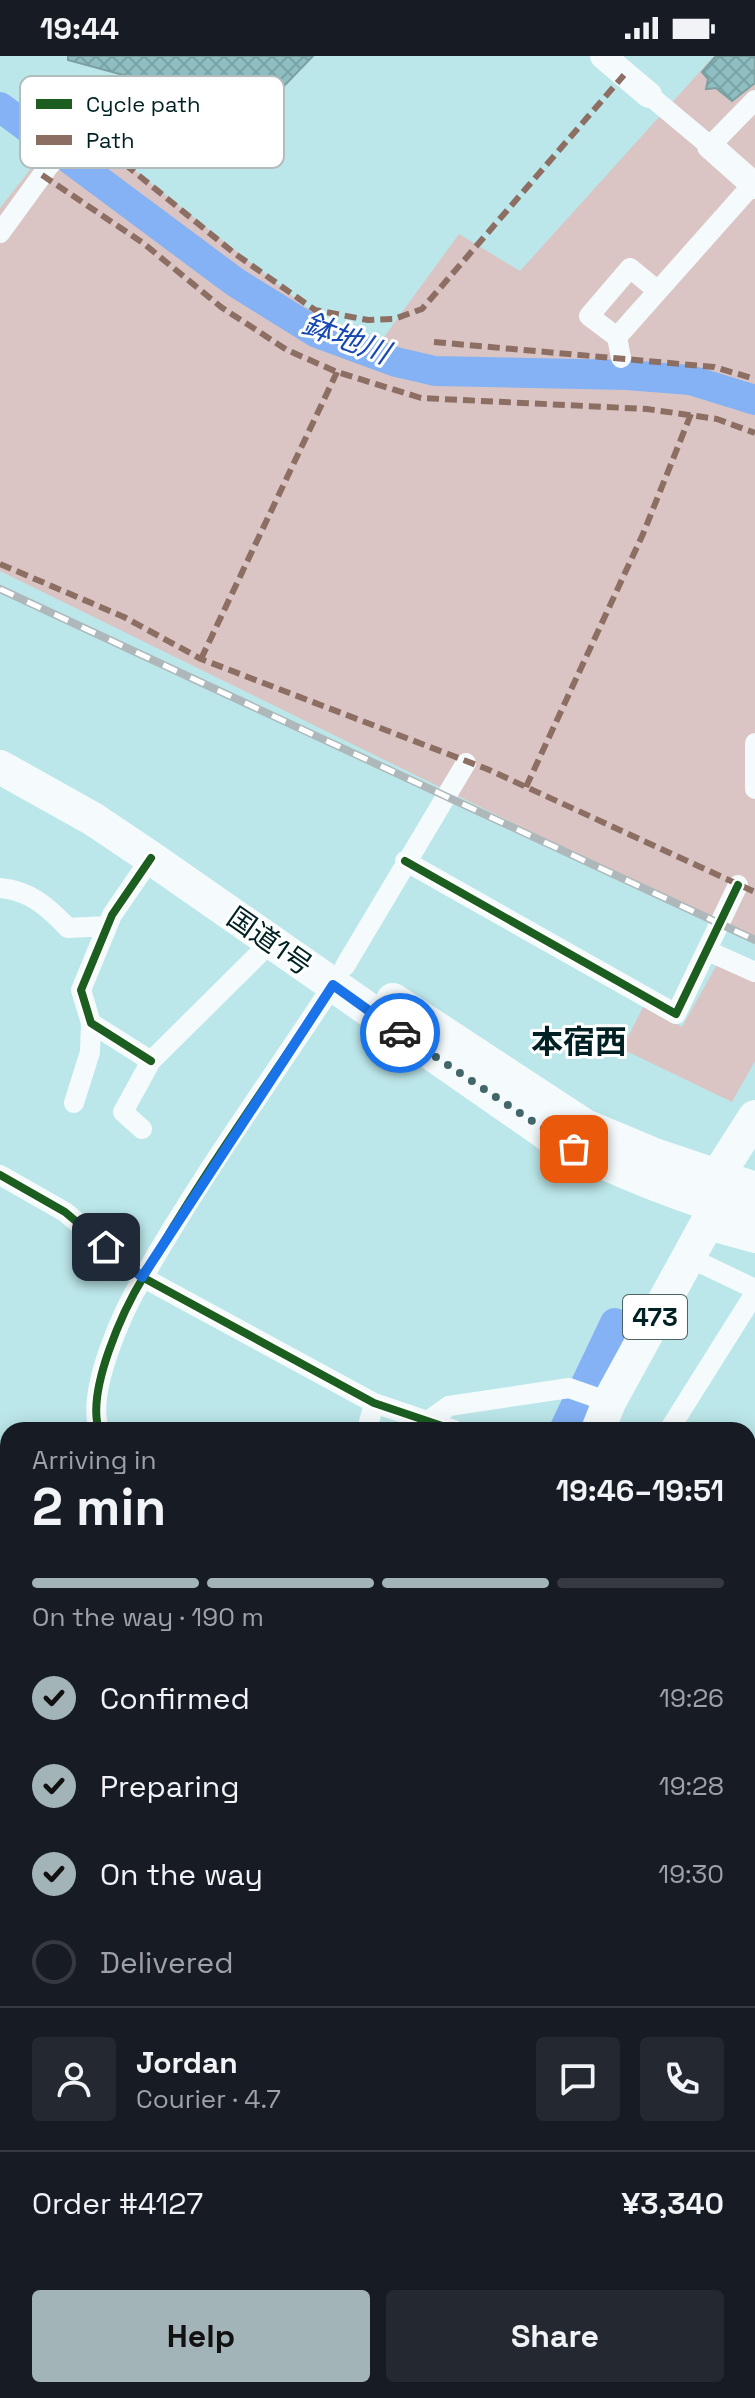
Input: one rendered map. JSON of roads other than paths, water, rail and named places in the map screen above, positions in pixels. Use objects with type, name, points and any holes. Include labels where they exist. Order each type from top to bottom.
[{"type":"highway","name":"国道1号","points":[[0,743],[135,820],[553,1138],[595,1160],[730,1205]]},
{"type":"highway","name":"国道1号","points":[[0,767],[93,819],[271,942],[339,976]]},
{"type":"highway","name":"473","points":[[603,1416],[730,1205],[755,1117]]},
{"type":"street","points":[[603,56],[754,185],[617,337]]},
{"type":"street","points":[[710,146],[755,100]]},
{"type":"street","points":[[0,233],[48,168]]},
{"type":"street","points":[[621,358],[617,337],[589,316],[630,268],[658,291]]},
{"type":"street","points":[[755,743],[755,789]]},
{"type":"street","points":[[97,1422],[101,1373],[142,1277],[339,976],[466,763]]},
{"type":"street","points":[[74,1103],[90,1052],[91,1023],[81,990],[107,926],[151,858]]},
{"type":"street","points":[[405,861],[676,1014],[738,885]]},
{"type":"street","points":[[0,888],[16,889],[47,906],[68,928],[107,926]]},
{"type":"street","points":[[142,1129],[123,1112],[151,1061],[271,942]]},
{"type":"street","points":[[708,951],[755,972]]},
{"type":"street","points":[[91,1023],[151,1061]]},
{"type":"street","points":[[0,1175],[65,1212],[142,1277],[374,1403],[431,1422]]},
{"type":"street","points":[[730,1205],[755,1243]]},
{"type":"street","points":[[674,1422],[755,1291],[730,1205]]},
{"type":"street","points":[[428,1421],[449,1406],[569,1388],[603,1416]]},
{"type":"street","points":[[369,1422],[374,1403]]},
{"type":"waterway","name":"鉢地川","points":[[0,107],[20,122]]},
{"type":"waterway","name":"鉢地川","points":[[82,168],[235,282],[317,333],[396,362],[435,371],[627,375],[690,380],[755,400]]},
{"type":"waterway","points":[[568,1422],[615,1323]]},
{"type":"railway","points":[[0,589],[755,940]]},
{"type":"district","name":"本宿西","points":[[579,1042]]}]
